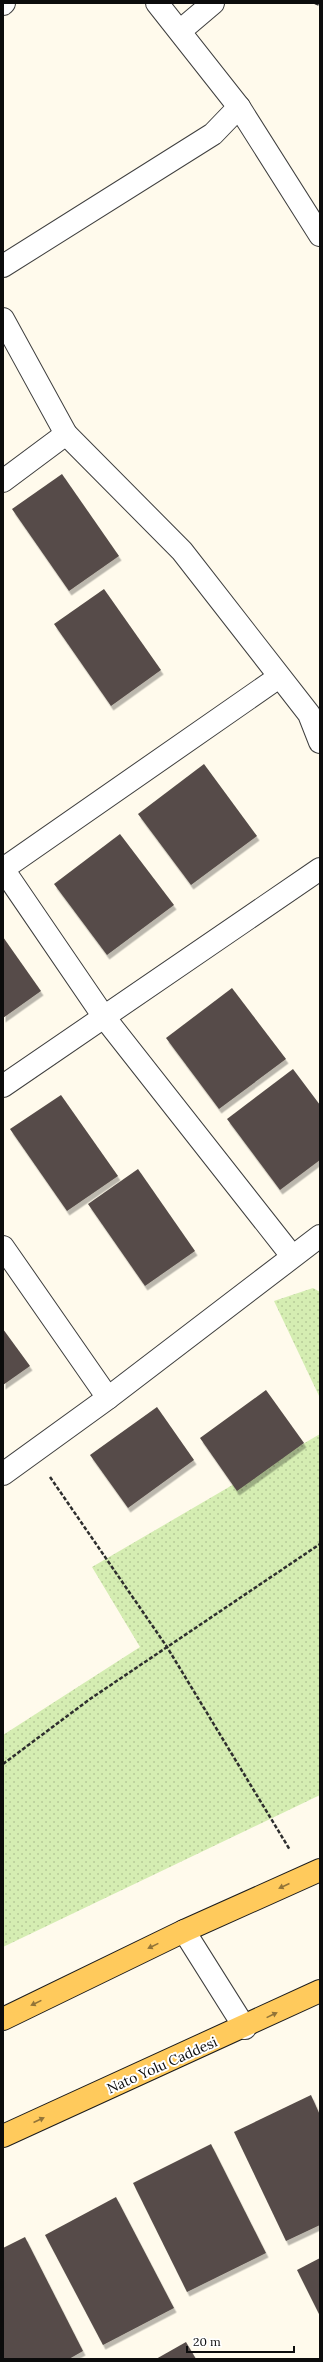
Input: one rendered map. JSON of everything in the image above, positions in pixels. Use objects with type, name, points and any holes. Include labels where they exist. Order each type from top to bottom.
[{"type":"main road","points":[[3,2019],[184,1931],[313,1873]]},
{"type":"main road","name":"Nato Yolu Caddesi","points":[[3,2136],[244,2028],[320,1991]]},
{"type":"street","points":[[157,3],[239,107],[320,235]]},
{"type":"street","points":[[180,31],[213,3]]},
{"type":"street","points":[[3,266],[213,134],[239,107]]},
{"type":"street","points":[[3,319],[66,434],[182,551],[279,677],[314,710],[320,742]]},
{"type":"street","points":[[3,481],[66,434]]},
{"type":"street","points":[[279,677],[3,869],[104,1016],[292,1256]]},
{"type":"street","points":[[3,1086],[320,869]]},
{"type":"street","points":[[3,1474],[108,1398],[320,1236]]},
{"type":"street","points":[[3,1247],[108,1398]]},
{"type":"street","points":[[184,1931],[244,2028]]},
{"type":"path","points":[[315,3],[320,5]]},
{"type":"path","points":[[33,1452],[167,1647],[313,1873]]},
{"type":"path","points":[[3,1764],[90,1699],[320,1544]]},
{"type":"green space","points":[[313,1288],[320,1292],[320,1398],[274,1301]]},
{"type":"green space","points":[[320,1434],[320,1795],[3,1947],[3,1735],[140,1647],[92,1567]]},
{"type":"building","points":[[62,474],[119,556],[69,591],[12,509]]},
{"type":"building","points":[[104,589],[161,670],[111,706],[54,624]]},
{"type":"building","points":[[204,764],[257,836],[191,885],[138,814]]},
{"type":"building","points":[[120,834],[174,905],[107,955],[54,884]]},
{"type":"building","points":[[3,937],[41,991],[3,1018]]},
{"type":"building","points":[[232,988],[286,1059],[219,1109],[166,1038]]},
{"type":"building","points":[[293,1069],[320,1105],[320,1160],[280,1190],[227,1119]]},
{"type":"building","points":[[61,1095],[118,1176],[67,1211],[10,1129]]},
{"type":"building","points":[[138,1169],[195,1251],[145,1286],[88,1204]]},
{"type":"building","points":[[3,1329],[30,1366],[3,1385]]},
{"type":"building","points":[[266,1390],[304,1443],[237,1491],[200,1438]]},
{"type":"building","points":[[157,1407],[194,1460],[128,1508],[90,1455]]},
{"type":"building","points":[[311,2095],[320,2115],[320,2225],[286,2241],[234,2132]]},
{"type":"building","points":[[211,2144],[266,2253],[187,2292],[133,2183]]},
{"type":"building","points":[[116,2197],[174,2308],[103,2345],[45,2235]]},
{"type":"building","points":[[25,2237],[83,2351],[69,2359],[3,2359],[3,2248]]},
{"type":"building","points":[[320,2258],[320,2316],[297,2270]]},
{"type":"building","points":[[186,2342],[196,2359],[156,2359]]}]
